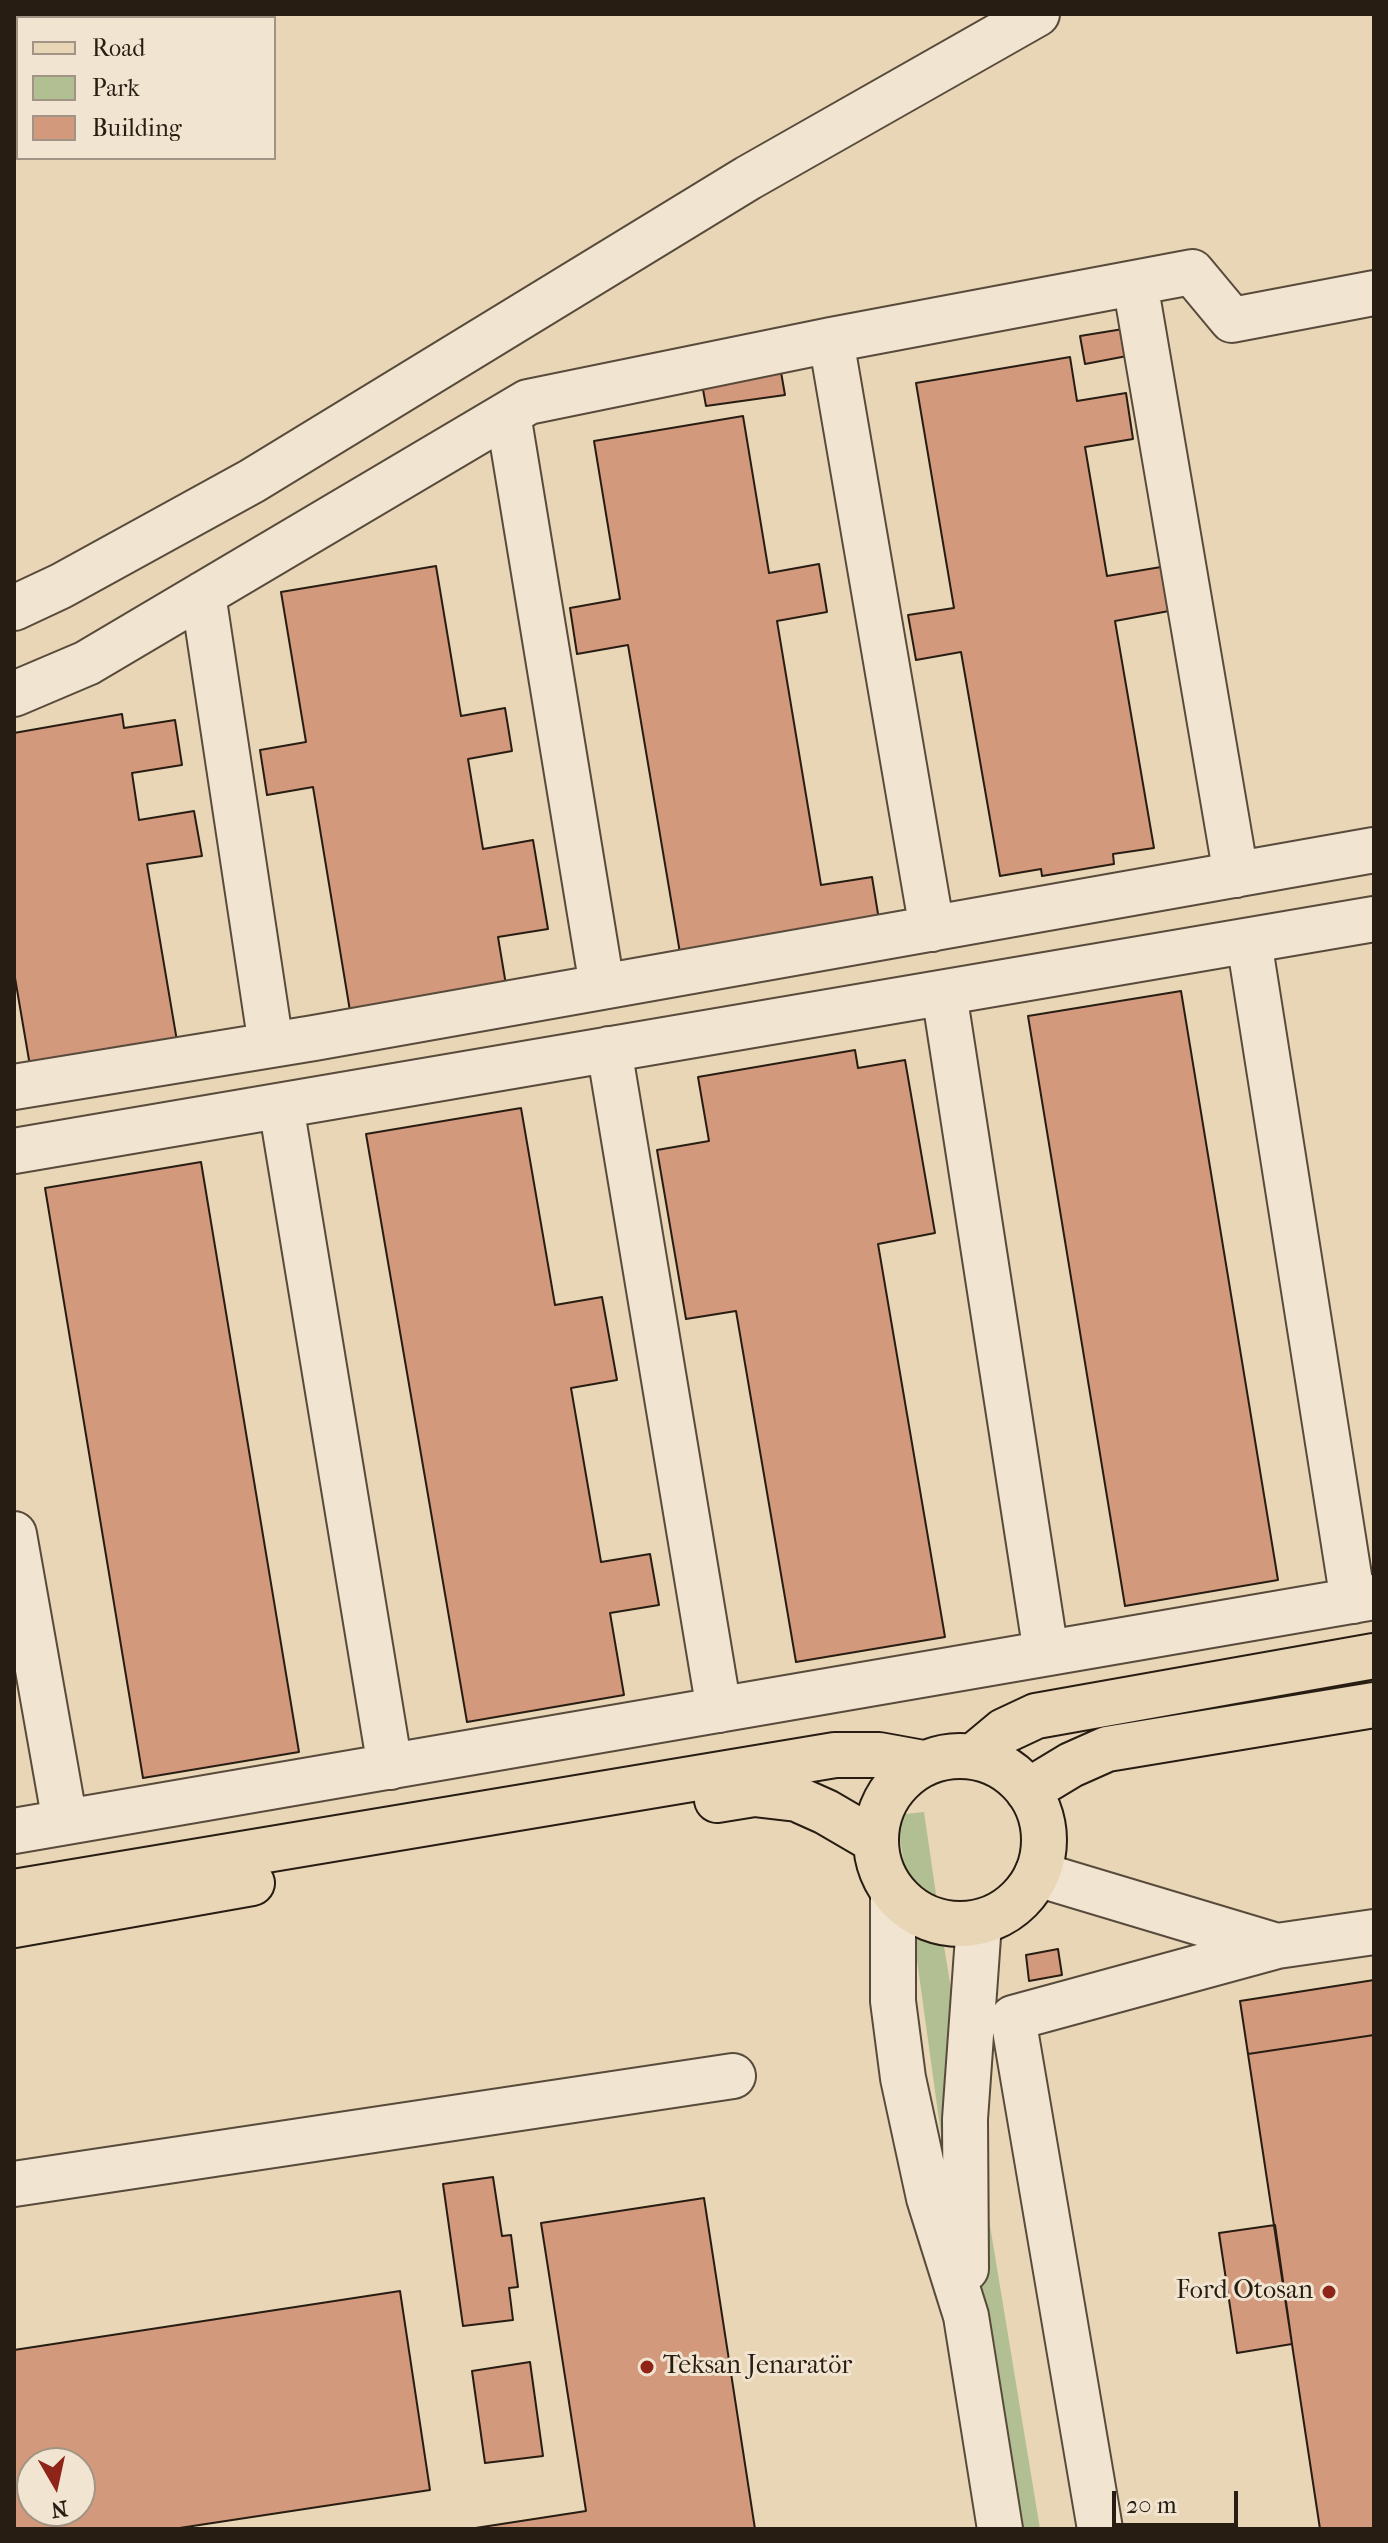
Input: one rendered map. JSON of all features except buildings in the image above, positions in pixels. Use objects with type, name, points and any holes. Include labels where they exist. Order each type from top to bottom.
[{"type":"main road","points":[[974,1756],[1004,1731],[1036,1716],[1374,1656]]},
{"type":"main road","points":[[1028,1791],[1071,1765],[1107,1749],[1374,1705]]},
{"type":"main road","points":[[14,1892],[835,1755],[879,1755],[923,1763]]},
{"type":"main road","points":[[948,1756],[974,1756],[998,1764],[1020,1780],[1035,1800],[1044,1824],[1044,1850],[1037,1874],[1024,1897],[1003,1913],[979,1923],[955,1925],[932,1920],[893,1893],[879,1868],[874,1840],[877,1817],[887,1795],[903,1777],[923,1763],[948,1756]]},
{"type":"main road","points":[[14,1925],[754,1794],[797,1799],[874,1840]]},
{"type":"street","points":[[14,608],[61,586],[252,481],[748,178],[1037,14]]},
{"type":"street","points":[[14,694],[87,663],[528,402],[831,340],[1192,272],[1232,320],[1374,293]]},
{"type":"street","points":[[1135,283],[1236,875]]},
{"type":"street","points":[[831,340],[932,929]]},
{"type":"street","points":[[508,414],[602,986]]},
{"type":"street","points":[[203,594],[271,1045]]},
{"type":"street","points":[[14,1087],[271,1045],[1374,850]]},
{"type":"street","points":[[14,1151],[1374,919]]},
{"type":"street","points":[[14,1831],[1364,1599],[1249,941]]},
{"type":"street","points":[[944,993],[1046,1653]]},
{"type":"street","points":[[609,1049],[719,1710]]},
{"type":"street","points":[[281,1106],[390,1767]]},
{"type":"street","points":[[14,1534],[65,1822]]},
{"type":"street","points":[[1037,1874],[1277,1946]]},
{"type":"street","points":[[893,1893],[893,2001],[903,2078],[929,2198],[966,2316],[1000,2529]]},
{"type":"street","points":[[966,2316],[965,2119],[979,1923]]},
{"type":"street","points":[[1100,2529],[1013,2018],[1277,1946],[1374,1932]]},
{"type":"street","points":[[14,2184],[733,2076]]},
{"type":"green space","points":[[924,1812],[1040,2529],[1000,2529],[966,2316],[897,1815]]},
{"type":"place","name":"Ford Otosan","points":[[1329,2292]]},
{"type":"place","name":"Teksan Jenaratör","points":[[647,2367]]}]
